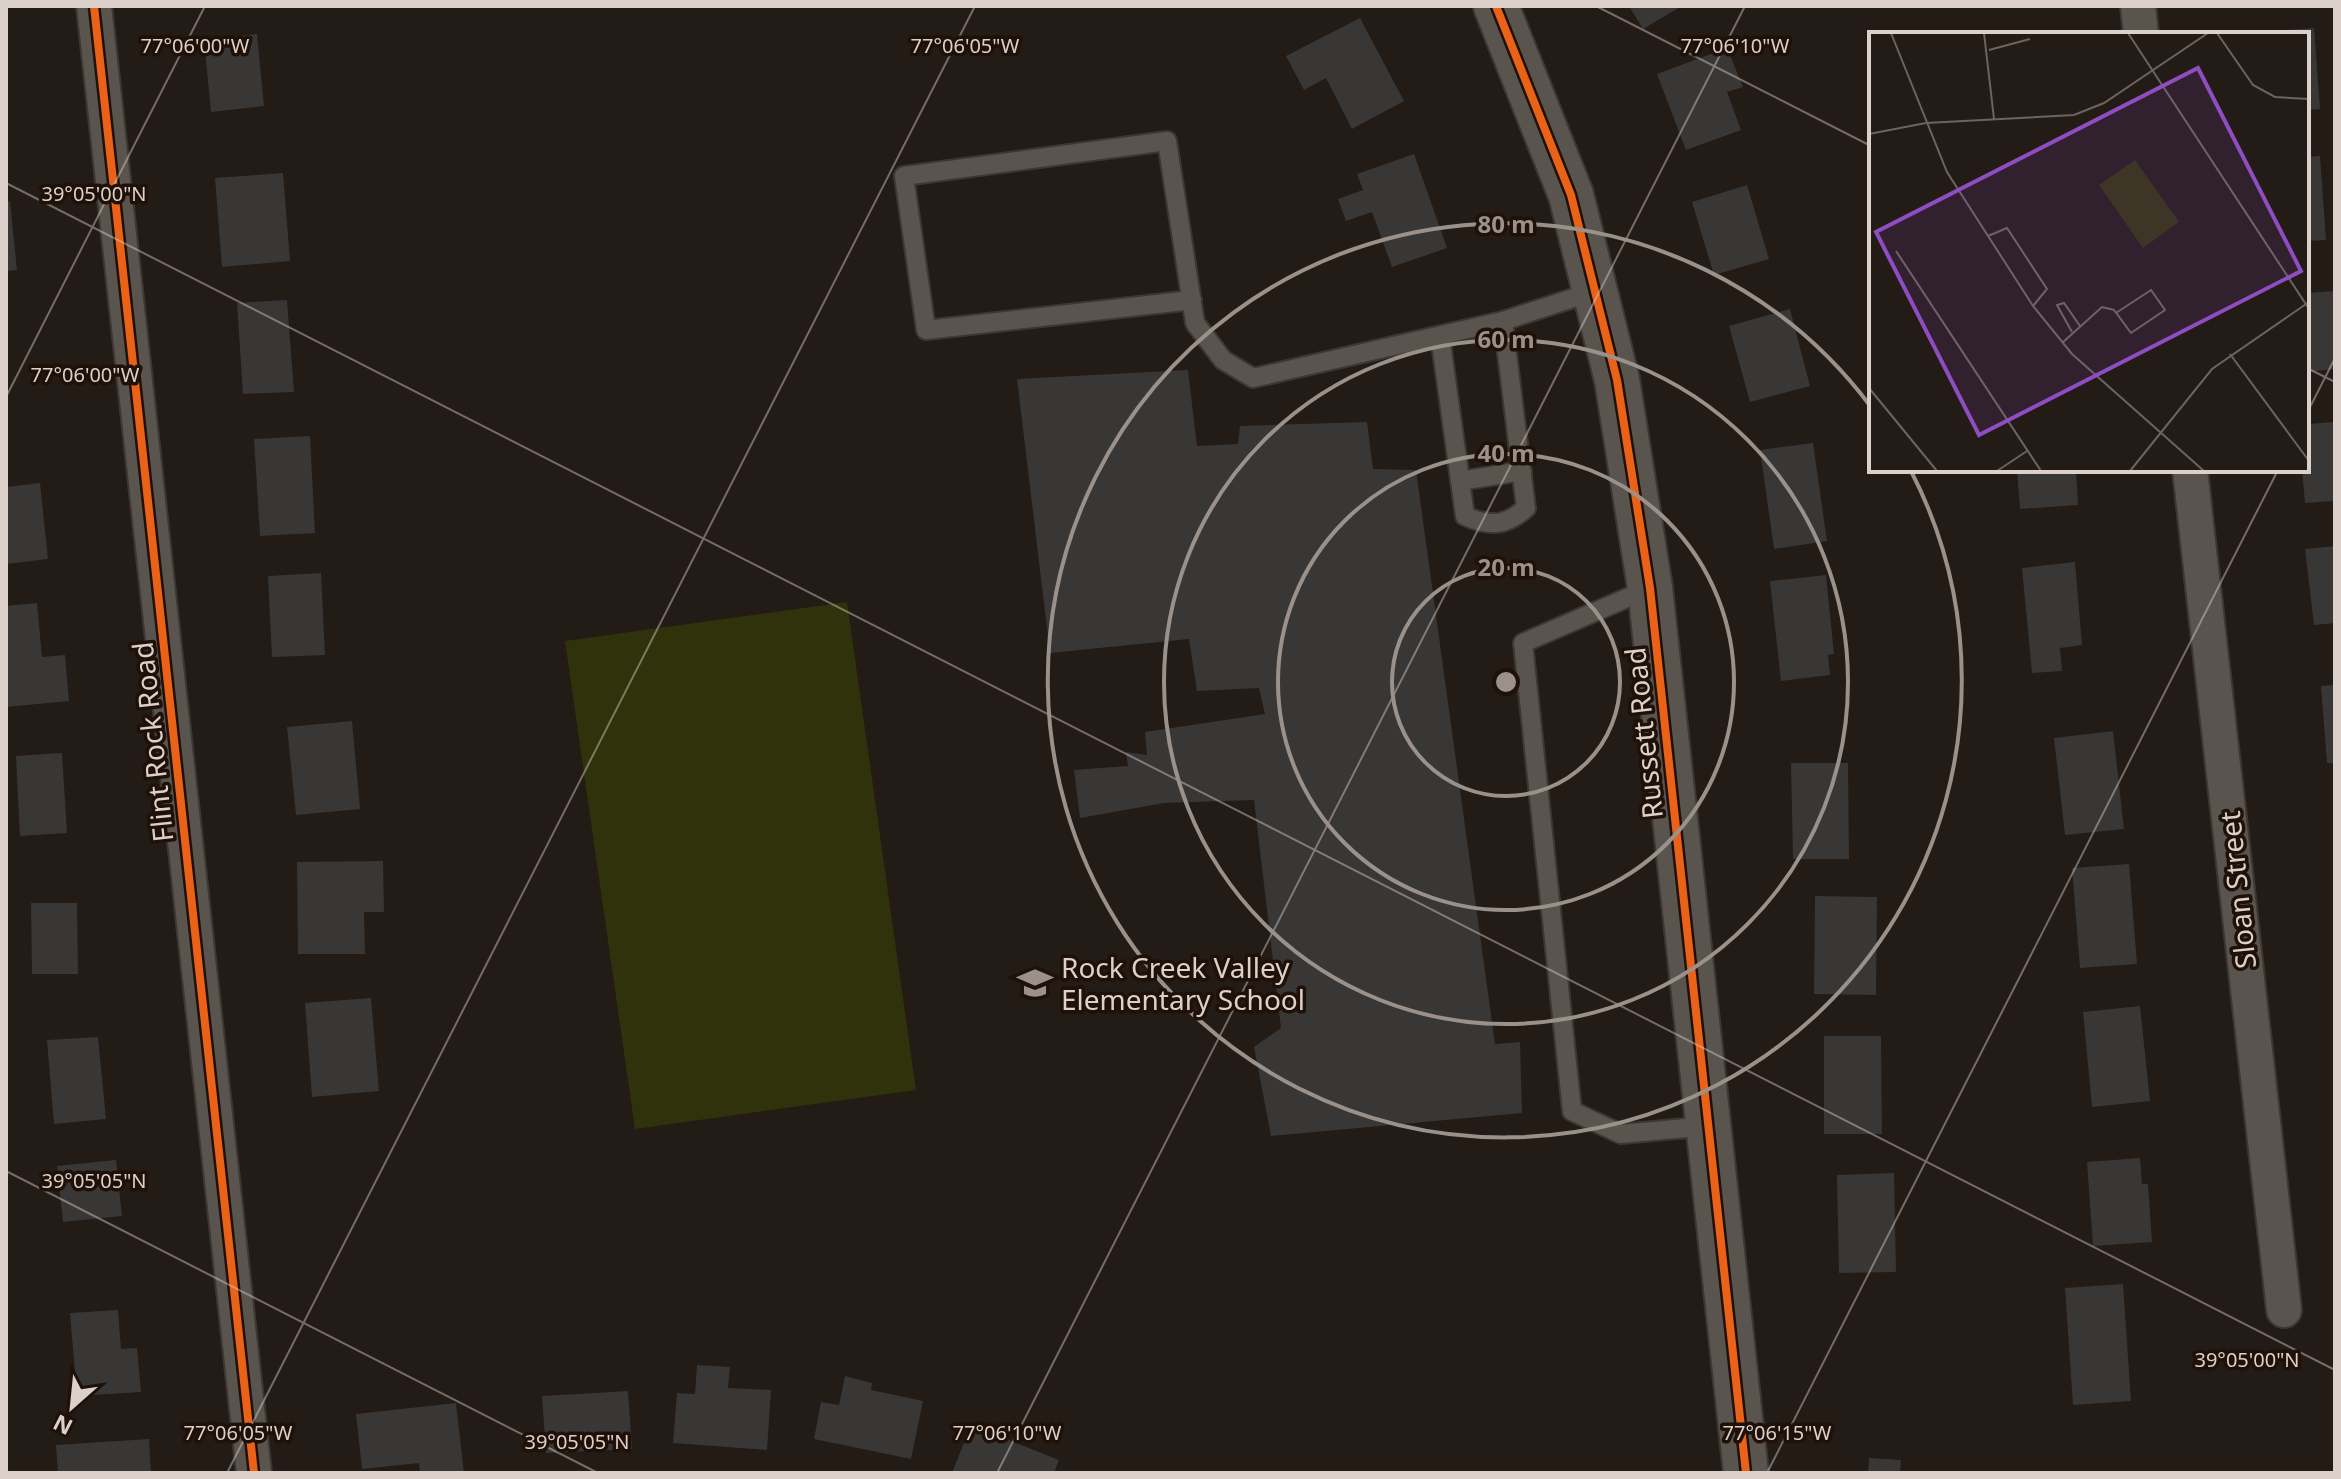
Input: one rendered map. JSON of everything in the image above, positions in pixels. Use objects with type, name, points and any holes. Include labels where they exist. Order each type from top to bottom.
[{"type":"street","name":"Flint Rock Road","points":[[94,6],[254,1473]]},
{"type":"street","name":"Russett Road","points":[[1496,6],[1571,195],[1617,380],[1650,588],[1746,1473]]},
{"type":"street","points":[[2138,6],[2141,32]]},
{"type":"street","name":"Sloan Street","points":[[2190,472],[2284,1310]]},
{"type":"lane","points":[[1192,300],[926,330],[904,176],[1167,141],[1192,300],[1195,323],[1223,360],[1253,378],[1503,321],[1595,291]]},
{"type":"lane","points":[[1440,336],[1465,516],[1485,525],[1510,522],[1526,508],[1503,321]]},
{"type":"lane","points":[[1460,481],[1522,471]]},
{"type":"lane","points":[[1650,588],[1523,643],[1572,1111],[1621,1134],[1708,1126]]},
{"type":"shaded area","points":[[847,602],[916,1090],[635,1129],[565,641]]},
{"type":"building","points":[[1629,6],[1682,6],[1643,29]]},
{"type":"building","points":[[1360,18],[1404,101],[1352,129],[1326,78],[1304,90],[1286,56]]},
{"type":"building","points":[[2314,28],[2320,109],[2309,110],[2309,32],[2261,32]]},
{"type":"building","points":[[257,34],[264,106],[211,112],[204,40]]},
{"type":"building","points":[[1727,48],[1743,87],[1727,92],[1741,130],[1686,150],[1657,74]]},
{"type":"building","points":[[1414,154],[1447,248],[1392,267],[1372,212],[1346,221],[1338,199],[1363,190],[1357,174]]},
{"type":"building","points":[[2320,156],[2326,240],[2309,241],[2309,157]]},
{"type":"building","points":[[283,173],[290,261],[222,267],[215,178]]},
{"type":"building","points":[[1747,185],[1769,259],[1714,275],[1692,202]]},
{"type":"building","points":[[10,201],[17,270],[6,271],[6,202]]},
{"type":"building","points":[[2335,291],[2335,369],[2309,372],[2309,293]]},
{"type":"building","points":[[287,300],[294,392],[243,394],[237,303]]},
{"type":"building","points":[[1790,309],[1810,386],[1750,402],[1729,326]]},
{"type":"building","name":"Rock Creek Valley Elementary School","points":[[1188,370],[1197,446],[1238,444],[1240,426],[1367,422],[1373,469],[1416,470],[1495,1044],[1520,1042],[1522,1113],[1271,1136],[1254,1047],[1281,1028],[1254,800],[1164,803],[1080,818],[1074,770],[1128,766],[1126,752],[1147,755],[1145,732],[1265,714],[1259,688],[1197,691],[1189,639],[1050,653],[1017,379]]},
{"type":"building","points":[[2335,422],[2335,501],[2305,503],[2302,472],[2309,472],[2309,424]]},
{"type":"building","points":[[310,436],[315,533],[260,536],[254,439]]},
{"type":"building","points":[[1813,443],[1827,541],[1774,549],[1760,450]]},
{"type":"building","points":[[2017,472],[2076,472],[2078,505],[2020,509]]},
{"type":"building","points":[[40,483],[48,559],[6,564],[6,487]]},
{"type":"building","points":[[2335,546],[2335,623],[2314,625],[2305,549]]},
{"type":"building","points":[[2075,562],[2082,645],[2060,648],[2062,671],[2032,673],[2022,568]]},
{"type":"building","points":[[321,573],[325,655],[272,657],[268,576]]},
{"type":"building","points":[[1826,575],[1834,654],[1828,655],[1830,675],[1781,681],[1770,581]]},
{"type":"building","points":[[37,603],[42,657],[65,655],[69,701],[6,707],[6,606]]},
{"type":"building","points":[[2335,685],[2335,763],[2327,763],[2321,686]]},
{"type":"building","points":[[352,721],[360,809],[296,815],[287,727]]},
{"type":"building","points":[[2113,731],[2124,829],[2065,835],[2054,738]]},
{"type":"building","points":[[62,753],[67,833],[20,836],[16,756]]},
{"type":"building","points":[[1791,763],[1848,763],[1849,859],[1793,859]]},
{"type":"building","points":[[383,861],[384,912],[364,912],[365,954],[298,954],[297,862]]},
{"type":"building","points":[[2129,864],[2137,964],[2080,968],[2072,868]]},
{"type":"building","points":[[1815,896],[1877,897],[1876,995],[1814,994]]},
{"type":"building","points":[[31,903],[77,903],[78,974],[32,974]]},
{"type":"building","points":[[371,998],[379,1091],[312,1097],[305,1003]]},
{"type":"building","points":[[2140,1006],[2150,1101],[2092,1107],[2083,1012]]},
{"type":"building","points":[[1824,1036],[1881,1036],[1882,1134],[1824,1134]]},
{"type":"building","points":[[98,1037],[106,1119],[54,1124],[47,1040]]},
{"type":"building","points":[[2140,1158],[2142,1184],[2148,1184],[2152,1242],[2093,1246],[2087,1162]]},
{"type":"building","points":[[116,1160],[122,1216],[63,1222],[57,1166]]},
{"type":"building","points":[[1894,1173],[1896,1272],[1839,1273],[1837,1175]]},
{"type":"building","points":[[2123,1284],[2131,1401],[2073,1405],[2065,1288]]},
{"type":"building","points":[[118,1310],[121,1349],[137,1348],[141,1392],[77,1396],[70,1313]]},
{"type":"building","points":[[697,1365],[730,1367],[728,1388],[771,1390],[767,1450],[673,1443],[677,1393],[695,1394]]},
{"type":"building","points":[[845,1376],[872,1383],[871,1390],[923,1401],[911,1459],[814,1439],[821,1402],[839,1405]]},
{"type":"building","points":[[628,1391],[632,1449],[546,1453],[542,1396]]},
{"type":"building","points":[[456,1403],[464,1473],[420,1473],[419,1463],[362,1469],[356,1414]]},
{"type":"building","points":[[971,1425],[1059,1460],[1054,1473],[952,1473]]},
{"type":"building","points":[[149,1439],[151,1473],[58,1473],[56,1445]]},
{"type":"building","points":[[1869,1458],[1901,1460],[1900,1473],[1868,1473]]},
{"type":"cycle path","points":[[94,6],[254,1473]]},
{"type":"cycle path","points":[[1496,6],[1571,195],[1617,380],[1650,588],[1746,1473]]},
{"type":"place","name":"Rock Creek Valley Elementary School","points":[[1035,983]]}]
